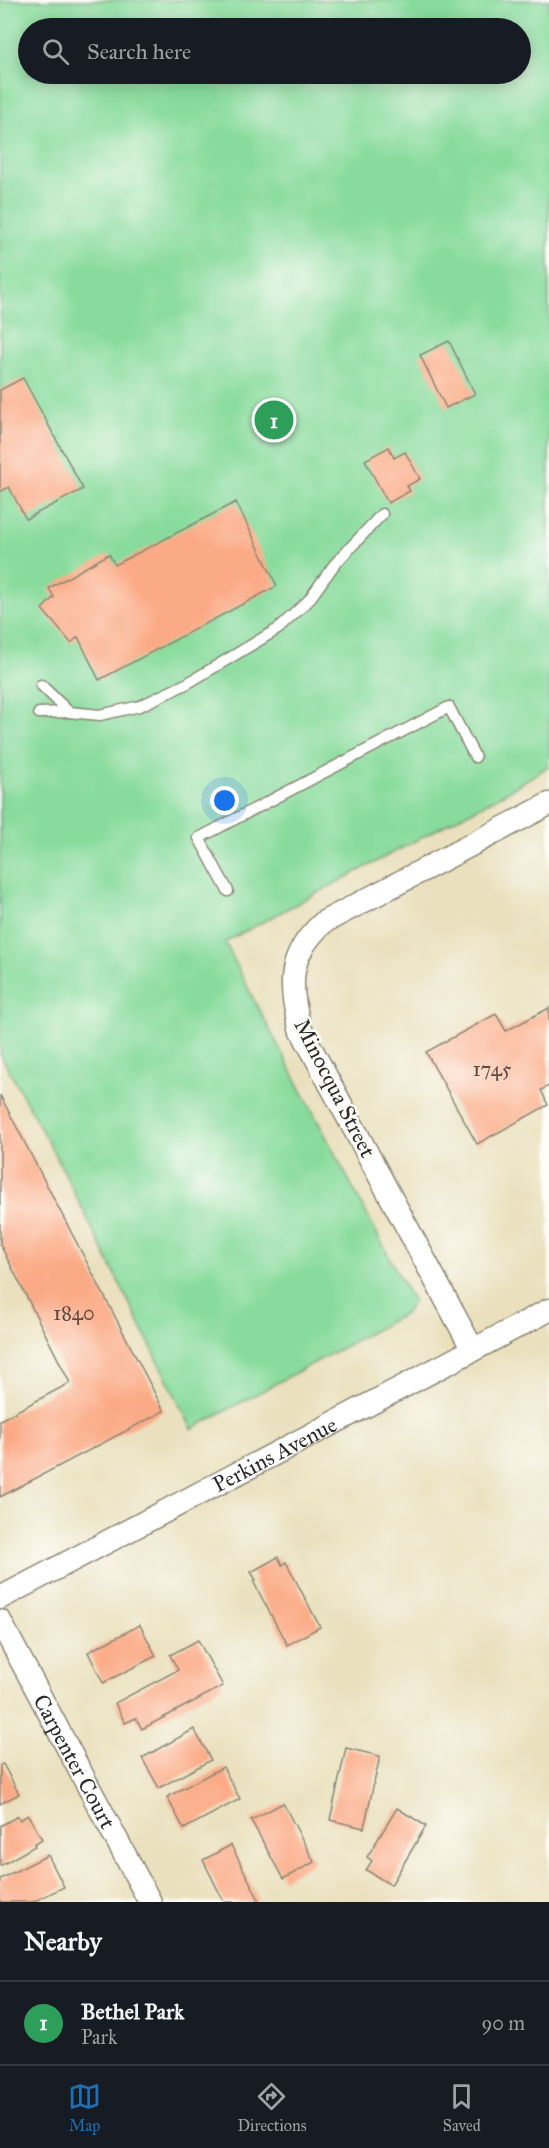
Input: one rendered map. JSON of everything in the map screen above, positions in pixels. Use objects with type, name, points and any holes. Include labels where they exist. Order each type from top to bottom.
[{"type":"street","name":"Minocqua Street","points":[[473,1350],[300,1028],[293,1003],[292,977],[295,964],[307,940],[324,922],[549,804]]},
{"type":"street","name":"Perkins Avenue","points":[[0,1598],[549,1310]]},
{"type":"street","name":"Carpenter Court","points":[[0,1621],[150,1902]]},
{"type":"lane","points":[[39,713],[69,712],[100,715],[140,706],[188,683],[278,628],[308,601],[334,565],[382,514]]},
{"type":"lane","points":[[40,685],[69,712]]},
{"type":"lane","points":[[228,891],[199,838],[449,707],[475,758]]},
{"type":"green space","points":[[0,0],[549,0],[549,766],[505,793],[225,942],[413,1302],[406,1313],[192,1429],[60,1164],[0,1054]]},
{"type":"building","points":[[449,341],[475,394],[446,408],[420,355]]},
{"type":"building","points":[[23,378],[83,489],[26,519],[9,487],[0,492],[0,390]]},
{"type":"building","points":[[389,447],[394,458],[405,452],[420,479],[407,486],[410,491],[388,503],[365,460]]},
{"type":"building","points":[[236,502],[277,586],[99,680],[78,637],[71,643],[42,609],[54,597],[49,588],[109,554],[115,565]]},
{"type":"building","points":[[549,1008],[549,1086],[541,1090],[548,1105],[477,1144],[426,1052],[496,1014],[506,1031]]},
{"type":"building","points":[[0,1095],[164,1411],[0,1497],[0,1420],[70,1383],[0,1244]]},
{"type":"building","points":[[278,1557],[282,1565],[286,1562],[320,1627],[287,1645],[253,1581],[256,1580],[251,1572]]},
{"type":"building","points":[[140,1625],[156,1656],[103,1683],[88,1652]]},
{"type":"building","points":[[198,1640],[223,1686],[142,1729],[136,1718],[125,1723],[115,1703],[178,1670],[170,1655]]},
{"type":"building","points":[[194,1729],[211,1760],[159,1788],[142,1758]]},
{"type":"building","points":[[346,1748],[380,1756],[364,1828],[330,1820]]},
{"type":"building","points":[[3,1764],[19,1794],[0,1804],[0,1765]]},
{"type":"building","points":[[223,1767],[240,1799],[184,1829],[167,1797]]},
{"type":"building","points":[[283,1803],[314,1862],[283,1879],[251,1820]]},
{"type":"building","points":[[397,1808],[426,1826],[391,1885],[366,1870],[372,1861],[367,1857]]},
{"type":"building","points":[[28,1815],[42,1839],[34,1844],[35,1846],[0,1866],[0,1826],[18,1816],[20,1820]]},
{"type":"building","points":[[231,1845],[259,1900],[255,1902],[224,1902],[203,1860]]},
{"type":"building","points":[[48,1855],[64,1887],[33,1902],[0,1902],[0,1879]]},
{"type":"place","name":"Bethel Park","points":[[274,420]]}]
